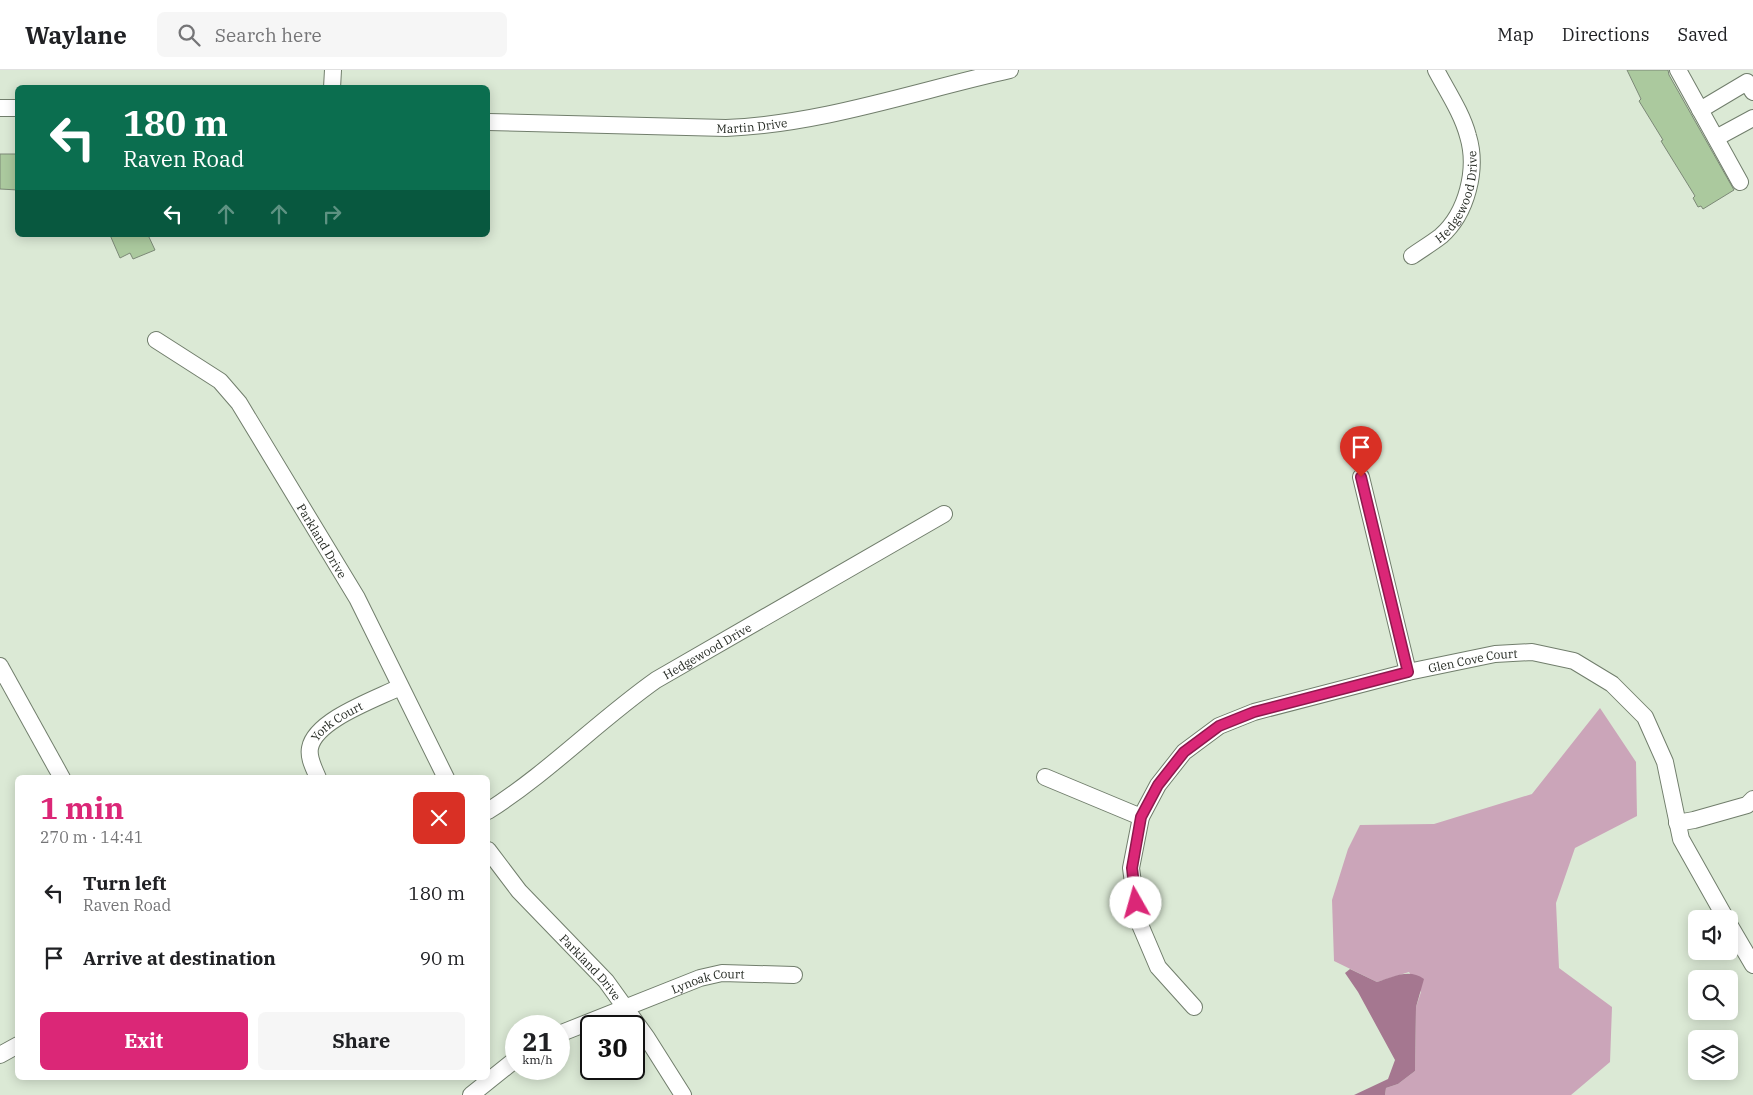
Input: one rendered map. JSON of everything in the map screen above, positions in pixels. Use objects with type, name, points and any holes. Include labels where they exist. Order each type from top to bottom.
[{"type":"street","points":[[332,85],[333,70]]},
{"type":"street","name":"Martin Drive","points":[[490,122],[717,128],[750,127],[826,115],[1010,70]]},
{"type":"street","name":"Hedgewood Drive","points":[[1412,256],[1442,235],[1464,207],[1472,170],[1468,137],[1455,105],[1436,70]]},
{"type":"street","points":[[1678,70],[1740,182]]},
{"type":"street","points":[[1700,110],[1747,82],[1753,92]]},
{"type":"street","points":[[0,108],[15,108]]},
{"type":"street","points":[[1716,138],[1753,118]]},
{"type":"street","name":"Parkland Drive","points":[[156,340],[220,381],[239,403],[357,598],[444,775]]},
{"type":"street","points":[[1361,477],[1408,672]]},
{"type":"street","name":"Hedgewood Drive","points":[[490,810],[542,771],[616,710],[656,680],[944,514]]},
{"type":"street","name":"Glen Cove Court","points":[[1194,1008],[1158,968],[1138,920],[1132,868],[1141,817],[1158,785],[1184,752],[1219,726],[1254,712],[1408,672],[1495,654],[1532,652],[1574,661],[1612,684],[1645,717],[1665,762],[1681,839],[1721,910]]},
{"type":"street","points":[[0,666],[60,775]]},
{"type":"street","name":"York Court","points":[[317,775],[311,761],[310,749],[314,738],[330,722],[400,687]]},
{"type":"street","points":[[1045,777],[1141,817]]},
{"type":"street","points":[[1677,823],[1747,805],[1753,799]]},
{"type":"street","name":"Parkland Drive","points":[[490,853],[519,891],[588,961],[626,1007],[683,1095]]},
{"type":"street","points":[[1738,940],[1753,966]]},
{"type":"street","name":"Lynoak Court","points":[[570,1030],[700,978],[722,973],[794,975]]},
{"type":"street","points":[[0,1055],[15,1047]]},
{"type":"street","points":[[490,1080],[505,1068]]},
{"type":"street","points":[[471,1095],[490,1080]]},
{"type":"shaded area","points":[[1600,708],[1636,762],[1637,816],[1575,848],[1556,903],[1559,968],[1612,1007],[1610,1062],[1571,1095],[1385,1095],[1386,1088],[1398,1084],[1415,1071],[1416,1007],[1421,992],[1409,972],[1377,982],[1334,961],[1332,900],[1348,849],[1360,825],[1434,824],[1532,794]]},
{"type":"shaded area","points":[[1350,969],[1377,982],[1407,974],[1413,974],[1424,979],[1416,1007],[1415,1071],[1398,1084],[1386,1088],[1385,1095],[1354,1095],[1388,1079],[1395,1060],[1358,992],[1345,973]]},
{"type":"building","points":[[1627,70],[1668,70],[1669,75],[1734,190],[1703,209],[1701,206],[1698,207],[1693,198],[1695,196],[1639,101],[1641,99]]},
{"type":"building","points":[[0,154],[15,154],[15,190],[0,189]]},
{"type":"building","points":[[111,237],[149,237],[155,250],[133,259],[130,253],[120,258]]},
{"type":"route","points":[[1136,903],[1132,868],[1141,817],[1158,785],[1184,752],[1219,726],[1254,712],[1408,672],[1361,477]]}]
